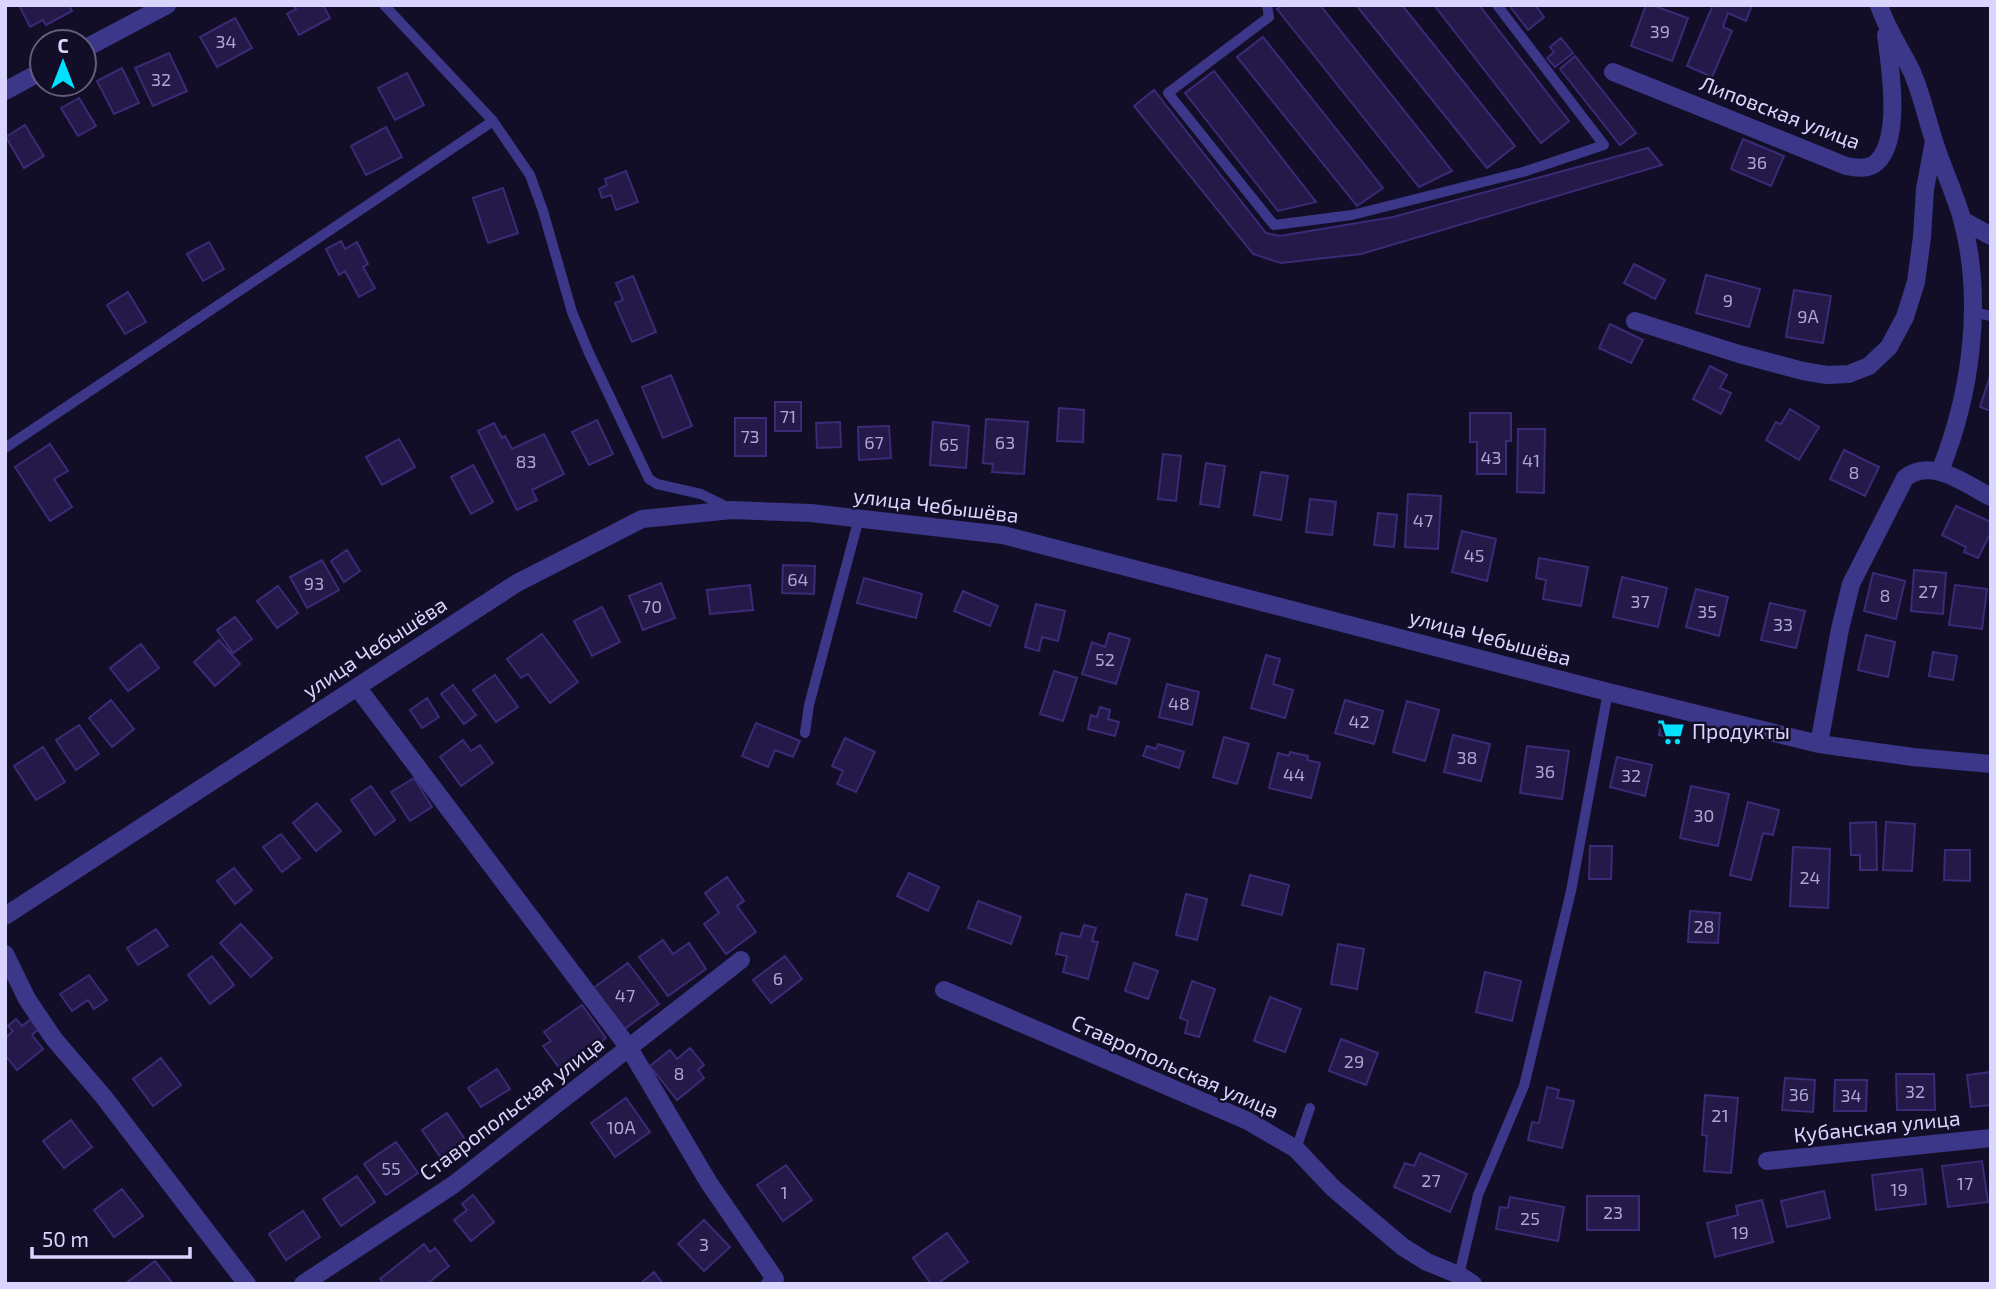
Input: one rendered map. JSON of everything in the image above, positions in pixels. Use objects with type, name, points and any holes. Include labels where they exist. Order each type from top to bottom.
[{"type":"street","points":[[98,42],[167,5]]},
{"type":"street","points":[[1879,5],[1885,24],[1912,73],[1962,220],[1982,314],[1964,398],[1940,471]]},
{"type":"street","name":"Липовская улица","points":[[1613,72],[1846,166],[1871,166],[1878,161],[1886,147],[1891,126],[1892,82],[1885,24]]},
{"type":"street","points":[[5,91],[28,79]]},
{"type":"street","points":[[1635,321],[1803,371],[1827,375],[1849,374],[1869,366],[1889,347],[1905,317],[1916,282],[1925,189],[1934,141]]},
{"type":"street","points":[[1962,220],[1991,236]]},
{"type":"street","points":[[1819,744],[1851,584],[1905,478],[1913,472],[1925,469],[1940,471],[1991,497]]},
{"type":"street","name":"улица Чебышёва","points":[[5,916],[517,583],[642,519],[732,510],[811,513],[1003,535],[1819,744],[1991,764]]},
{"type":"street","points":[[357,687],[628,1048],[709,1183],[773,1282]]},
{"type":"street","points":[[5,954],[27,999],[54,1039],[103,1096],[247,1284]]},
{"type":"street","name":"Ставропольская улица","points":[[303,1284],[453,1185],[741,960]]},
{"type":"street","name":"Ставропольская улица","points":[[944,990],[1248,1121],[1296,1149],[1333,1188],[1403,1247],[1427,1262],[1466,1279]]},
{"type":"street","name":"Кубанская улица","points":[[1767,1161],[1991,1138]]},
{"type":"lane","points":[[384,5],[493,121],[530,175],[572,312],[649,479],[657,484],[701,494],[732,510]]},
{"type":"lane","points":[[1267,5],[1269,17],[1168,93],[1274,225],[1352,215],[1522,172],[1604,145],[1497,5]]},
{"type":"lane","points":[[5,448],[493,121]]},
{"type":"lane","points":[[805,733],[809,705],[859,518]]},
{"type":"lane","points":[[1466,1279],[1478,1195],[1524,1086],[1571,891],[1608,692]]},
{"type":"lane","points":[[1296,1149],[1310,1108]]},
{"type":"building","points":[[19,5],[69,5],[72,11],[46,25],[43,20],[30,27]]},
{"type":"building","points":[[293,5],[323,5],[330,18],[299,35],[287,14],[296,9]]},
{"type":"building","points":[[1282,5],[1320,5],[1452,171],[1419,187],[1277,9]]},
{"type":"building","points":[[1356,5],[1402,5],[1515,146],[1487,168]]},
{"type":"building","points":[[1434,5],[1479,5],[1569,121],[1541,143]]},
{"type":"building","points":[[1509,5],[1535,5],[1544,17],[1528,30]]},
{"type":"building","points":[[1646,5],[1688,18],[1672,61],[1631,46]]},
{"type":"building","points":[[1713,5],[1752,5],[1746,21],[1728,13],[1723,27],[1732,31],[1712,77],[1687,66]]},
{"type":"building","points":[[235,18],[252,48],[217,67],[200,37]]},
{"type":"building","points":[[1263,37],[1383,188],[1357,206],[1237,57]]},
{"type":"building","points":[[1561,38],[1573,53],[1555,67],[1547,58],[1554,52],[1550,47]]},
{"type":"building","points":[[169,53],[187,91],[153,106],[135,68]]},
{"type":"building","points":[[1575,56],[1636,133],[1620,145],[1560,69]]},
{"type":"building","points":[[122,68],[139,103],[114,114],[98,80]]},
{"type":"building","points":[[1214,71],[1316,202],[1278,211],[1185,93]]},
{"type":"building","points":[[407,73],[424,105],[395,120],[378,88]]},
{"type":"building","points":[[1154,90],[1266,233],[1280,236],[1393,217],[1648,148],[1662,165],[1361,254],[1281,263],[1253,254],[1134,106]]},
{"type":"building","points":[[79,98],[96,126],[78,136],[61,108]]},
{"type":"building","points":[[25,125],[44,156],[24,168],[6,137]]},
{"type":"building","points":[[386,127],[402,157],[366,175],[351,146]]},
{"type":"building","points":[[1743,139],[1784,156],[1771,186],[1731,169]]},
{"type":"building","points":[[626,171],[638,202],[616,210],[611,195],[602,198],[599,189],[607,185],[605,179]]},
{"type":"building","points":[[503,188],[518,233],[488,243],[473,198]]},
{"type":"building","points":[[341,241],[345,249],[357,242],[368,264],[363,267],[375,288],[359,297],[345,271],[339,275],[326,249]]},
{"type":"building","points":[[209,242],[224,269],[203,281],[187,254]]},
{"type":"building","points":[[1634,264],[1665,280],[1655,299],[1624,283]]},
{"type":"building","points":[[1706,275],[1760,289],[1749,327],[1696,313]]},
{"type":"building","points":[[633,276],[656,332],[632,342],[615,303],[623,300],[616,283]]},
{"type":"building","points":[[1794,290],[1831,296],[1823,343],[1786,337]]},
{"type":"building","points":[[128,292],[146,322],[125,334],[107,305]]},
{"type":"building","points":[[1610,324],[1643,340],[1631,363],[1599,348]]},
{"type":"building","points":[[1710,366],[1727,375],[1720,388],[1731,393],[1721,414],[1693,399]]},
{"type":"building","points":[[1991,373],[1991,411],[1980,407]]},
{"type":"building","points":[[671,375],[692,426],[663,438],[642,387]]},
{"type":"building","points":[[775,402],[801,402],[801,431],[775,431]]},
{"type":"building","points":[[1059,408],[1084,410],[1083,442],[1057,441]]},
{"type":"building","points":[[1790,409],[1819,427],[1799,460],[1766,440],[1776,422],[1781,424]]},
{"type":"building","points":[[1470,413],[1511,413],[1511,441],[1506,441],[1506,474],[1477,474],[1477,442],[1470,442]]},
{"type":"building","points":[[735,418],[766,418],[766,456],[735,456]]},
{"type":"building","points":[[986,419],[1028,422],[1024,474],[992,472],[993,464],[983,463]]},
{"type":"building","points":[[597,420],[613,454],[589,465],[572,432]]},
{"type":"building","points":[[840,422],[841,447],[817,448],[816,423]]},
{"type":"building","points":[[933,422],[969,426],[966,468],[930,465]]},
{"type":"building","points":[[494,423],[512,449],[544,434],[564,474],[532,490],[537,500],[517,510],[478,431]]},
{"type":"building","points":[[889,426],[891,458],[859,460],[858,427]]},
{"type":"building","points":[[1518,429],[1545,429],[1544,493],[1517,492]]},
{"type":"building","points":[[399,439],[415,467],[382,485],[366,457]]},
{"type":"building","points":[[50,444],[68,471],[54,479],[72,507],[50,521],[15,467]]},
{"type":"building","points":[[1844,450],[1879,467],[1865,496],[1830,479]]},
{"type":"building","points":[[1163,454],[1181,456],[1176,501],[1158,499]]},
{"type":"building","points":[[1206,463],[1225,466],[1219,507],[1200,504]]},
{"type":"building","points":[[473,465],[493,502],[471,514],[451,477]]},
{"type":"building","points":[[1261,472],[1288,476],[1281,520],[1254,515]]},
{"type":"building","points":[[1408,494],[1441,496],[1438,549],[1405,547]]},
{"type":"building","points":[[1310,499],[1336,502],[1332,535],[1306,532]]},
{"type":"building","points":[[1956,506],[1991,522],[1991,532],[1978,558],[1964,552],[1966,547],[1942,535]]},
{"type":"building","points":[[1378,513],[1397,515],[1394,547],[1374,545]]},
{"type":"building","points":[[1462,531],[1496,539],[1487,581],[1452,572]]},
{"type":"building","points":[[347,550],[360,571],[344,582],[331,561]]},
{"type":"building","points":[[1539,558],[1588,567],[1581,606],[1543,599],[1546,580],[1536,578]]},
{"type":"building","points":[[322,560],[339,590],[307,608],[290,577]]},
{"type":"building","points":[[783,565],[815,566],[814,594],[782,593]]},
{"type":"building","points":[[1914,570],[1946,573],[1943,614],[1911,611]]},
{"type":"building","points":[[1873,573],[1905,581],[1896,619],[1864,611]]},
{"type":"building","points":[[1622,577],[1667,588],[1658,627],[1613,617]]},
{"type":"building","points":[[864,578],[922,594],[916,618],[857,603]]},
{"type":"building","points":[[661,583],[675,618],[643,630],[629,596]]},
{"type":"building","points":[[750,585],[753,610],[710,614],[707,590]]},
{"type":"building","points":[[1955,585],[1987,589],[1982,629],[1949,625]]},
{"type":"building","points":[[278,586],[298,613],[277,628],[257,601]]},
{"type":"building","points":[[1696,589],[1728,597],[1719,636],[1686,627]]},
{"type":"building","points":[[963,591],[998,606],[990,626],[954,611]]},
{"type":"building","points":[[1770,603],[1805,611],[1796,648],[1761,640]]},
{"type":"building","points":[[1036,604],[1065,611],[1058,641],[1042,637],[1039,651],[1025,647]]},
{"type":"building","points":[[602,607],[620,642],[592,656],[574,621]]},
{"type":"building","points":[[235,617],[252,639],[233,653],[217,630]]},
{"type":"building","points":[[1109,633],[1130,639],[1116,684],[1082,674],[1092,642],[1105,647]]},
{"type":"building","points":[[542,634],[578,682],[550,703],[528,674],[521,678],[507,659]]},
{"type":"building","points":[[1866,635],[1895,642],[1888,677],[1858,670]]},
{"type":"building","points":[[219,640],[240,664],[215,686],[194,662]]},
{"type":"building","points":[[141,644],[159,668],[128,691],[110,668]]},
{"type":"building","points":[[1933,652],[1957,656],[1953,680],[1929,676]]},
{"type":"building","points":[[1266,655],[1280,659],[1273,684],[1293,690],[1285,718],[1251,708]]},
{"type":"building","points":[[1054,671],[1077,678],[1063,721],[1040,714]]},
{"type":"building","points":[[495,675],[518,707],[496,722],[473,690]]},
{"type":"building","points":[[1167,684],[1199,692],[1192,725],[1159,717]]},
{"type":"building","points":[[453,685],[476,715],[464,724],[441,694]]},
{"type":"building","points":[[427,698],[439,717],[422,728],[410,710]]},
{"type":"building","points":[[111,700],[134,729],[112,747],[89,718]]},
{"type":"building","points":[[1345,700],[1383,711],[1374,744],[1335,733]]},
{"type":"building","points":[[1407,701],[1439,710],[1425,761],[1393,752]]},
{"type":"building","points":[[1100,707],[1110,710],[1108,719],[1119,722],[1115,736],[1088,729],[1091,715],[1097,717]]},
{"type":"building","points":[[756,723],[800,741],[793,757],[775,750],[768,767],[742,756]]},
{"type":"building","name":"Продукты","points":[[1661,723],[1683,728],[1681,740],[1659,735]]},
{"type":"building","points":[[79,725],[99,754],[76,770],[56,740]]},
{"type":"building","points":[[1453,735],[1490,744],[1481,781],[1444,772]]},
{"type":"building","points":[[1224,737],[1249,744],[1237,784],[1213,777]]},
{"type":"building","points":[[845,738],[875,752],[856,792],[837,784],[843,771],[832,766]]},
{"type":"building","points":[[463,740],[471,751],[480,745],[493,763],[461,786],[440,757]]},
{"type":"building","points":[[1158,744],[1184,752],[1179,768],[1143,756],[1147,746],[1156,749]]},
{"type":"building","points":[[1527,746],[1569,751],[1562,799],[1520,793]]},
{"type":"building","points":[[43,747],[65,782],[36,800],[14,766]]},
{"type":"building","points":[[1290,752],[1308,756],[1307,760],[1320,763],[1311,798],[1269,788],[1278,753],[1289,756]]},
{"type":"building","points":[[1617,757],[1652,765],[1645,796],[1610,787]]},
{"type":"building","points":[[414,778],[432,807],[410,821],[391,792]]},
{"type":"building","points":[[371,786],[395,820],[375,835],[351,800]]},
{"type":"building","points":[[1691,786],[1729,794],[1718,846],[1680,838]]},
{"type":"building","points":[[1748,802],[1779,810],[1773,835],[1763,833],[1751,880],[1730,875]]},
{"type":"building","points":[[317,803],[341,831],[316,851],[293,823]]},
{"type":"building","points":[[1876,822],[1877,870],[1860,870],[1860,855],[1851,855],[1850,823]]},
{"type":"building","points":[[1886,822],[1915,824],[1912,871],[1883,870]]},
{"type":"building","points":[[281,834],[300,858],[282,872],[263,847]]},
{"type":"building","points":[[1590,846],[1612,846],[1611,879],[1589,879]]},
{"type":"building","points":[[1793,847],[1830,849],[1828,908],[1790,906]]},
{"type":"building","points":[[1945,850],[1970,850],[1970,881],[1944,880]]},
{"type":"building","points":[[234,868],[252,890],[235,904],[217,881]]},
{"type":"building","points":[[909,873],[939,887],[928,911],[897,896]]},
{"type":"building","points":[[1250,875],[1289,885],[1282,915],[1242,905]]},
{"type":"building","points":[[727,877],[744,901],[737,906],[756,932],[726,954],[704,924],[719,913],[705,893]]},
{"type":"building","points":[[1186,894],[1207,899],[1197,940],[1176,935]]},
{"type":"building","points":[[978,901],[1021,917],[1011,944],[968,928]]},
{"type":"building","points":[[1690,911],[1720,913],[1718,943],[1688,942]]},
{"type":"building","points":[[241,924],[272,958],[251,977],[220,943]]},
{"type":"building","points":[[1084,925],[1096,928],[1092,941],[1098,942],[1088,979],[1063,972],[1067,956],[1056,954],[1061,933],[1080,937]]},
{"type":"building","points":[[156,929],[168,946],[138,965],[127,948]]},
{"type":"building","points":[[663,940],[673,954],[689,943],[706,969],[668,996],[639,957]]},
{"type":"building","points":[[1338,944],[1364,949],[1357,989],[1331,984]]},
{"type":"building","points":[[212,956],[234,985],[210,1004],[188,975]]},
{"type":"building","points":[[785,956],[802,979],[771,1003],[753,980]]},
{"type":"building","points":[[628,963],[659,1004],[623,1030],[592,989]]},
{"type":"building","points":[[1134,963],[1158,971],[1148,999],[1125,991]]},
{"type":"building","points":[[1485,972],[1521,981],[1512,1021],[1476,1012]]},
{"type":"building","points":[[89,975],[107,1000],[94,1009],[88,1000],[72,1011],[60,994]]},
{"type":"building","points":[[1192,981],[1215,989],[1199,1037],[1185,1033],[1188,1021],[1180,1018]]},
{"type":"building","points":[[1270,997],[1301,1009],[1285,1052],[1254,1041]]},
{"type":"building","points":[[582,1005],[606,1038],[561,1070],[543,1046],[551,1041],[544,1032]]},
{"type":"building","points":[[32,1018],[40,1028],[32,1035],[43,1049],[17,1070],[5,1055],[5,1038],[13,1031],[8,1026],[16,1019],[22,1026]]},
{"type":"building","points":[[1341,1039],[1378,1053],[1366,1085],[1329,1071]]},
{"type":"building","points":[[690,1048],[704,1065],[698,1070],[704,1078],[677,1100],[650,1066],[670,1050],[677,1059]]},
{"type":"building","points":[[161,1058],[181,1085],[153,1106],[133,1079]]},
{"type":"building","points":[[497,1069],[510,1089],[481,1107],[468,1088]]},
{"type":"building","points":[[1991,1072],[1991,1105],[1971,1107],[1967,1075]]},
{"type":"building","points":[[1896,1074],[1934,1074],[1935,1110],[1897,1110]]},
{"type":"building","points":[[1785,1078],[1815,1080],[1813,1112],[1782,1110]]},
{"type":"building","points":[[1835,1080],[1867,1080],[1866,1111],[1834,1111]]},
{"type":"building","points":[[1547,1087],[1559,1090],[1557,1098],[1574,1101],[1562,1148],[1528,1140],[1532,1122],[1539,1123]]},
{"type":"building","points":[[1705,1095],[1738,1098],[1731,1173],[1704,1171],[1707,1136],[1702,1135]]},
{"type":"building","points":[[626,1098],[650,1132],[615,1157],[591,1123]]},
{"type":"building","points":[[447,1113],[466,1141],[441,1158],[422,1130]]},
{"type":"building","points":[[71,1120],[92,1147],[64,1168],[43,1141]]},
{"type":"building","points":[[396,1142],[418,1173],[386,1195],[364,1164]]},
{"type":"building","points":[[1420,1153],[1467,1174],[1450,1212],[1394,1187],[1405,1163],[1414,1166]]},
{"type":"building","points":[[1982,1161],[1988,1202],[1948,1207],[1942,1166]]},
{"type":"building","points":[[786,1165],[812,1200],[783,1221],[757,1185]]},
{"type":"building","points":[[1922,1169],[1926,1204],[1876,1210],[1872,1175]]},
{"type":"building","points":[[357,1176],[375,1202],[341,1226],[323,1199]]},
{"type":"building","points":[[122,1189],[143,1216],[114,1237],[94,1210]]},
{"type":"building","points":[[1824,1191],[1830,1218],[1787,1227],[1781,1201]]},
{"type":"building","points":[[473,1195],[494,1222],[471,1241],[454,1220],[467,1210],[462,1204]]},
{"type":"building","points":[[1587,1196],[1639,1196],[1639,1230],[1587,1230]]},
{"type":"building","points":[[1510,1197],[1564,1207],[1558,1241],[1496,1229],[1500,1207],[1508,1208]]},
{"type":"building","points":[[1762,1200],[1773,1242],[1715,1257],[1707,1223],[1738,1215],[1736,1206]]},
{"type":"building","points":[[303,1211],[320,1237],[286,1260],[269,1234]]},
{"type":"building","points":[[704,1220],[730,1247],[704,1271],[678,1244]]},
{"type":"building","points":[[947,1233],[968,1262],[937,1284],[931,1284],[913,1258]]},
{"type":"building","points":[[424,1244],[430,1252],[435,1248],[449,1266],[427,1284],[384,1284],[380,1279]]},
{"type":"building","points":[[155,1261],[173,1284],[125,1284]]},
{"type":"building","points":[[654,1272],[663,1284],[640,1284]]},
{"type":"place","name":"Продукты","points":[[1671,732]]}]
